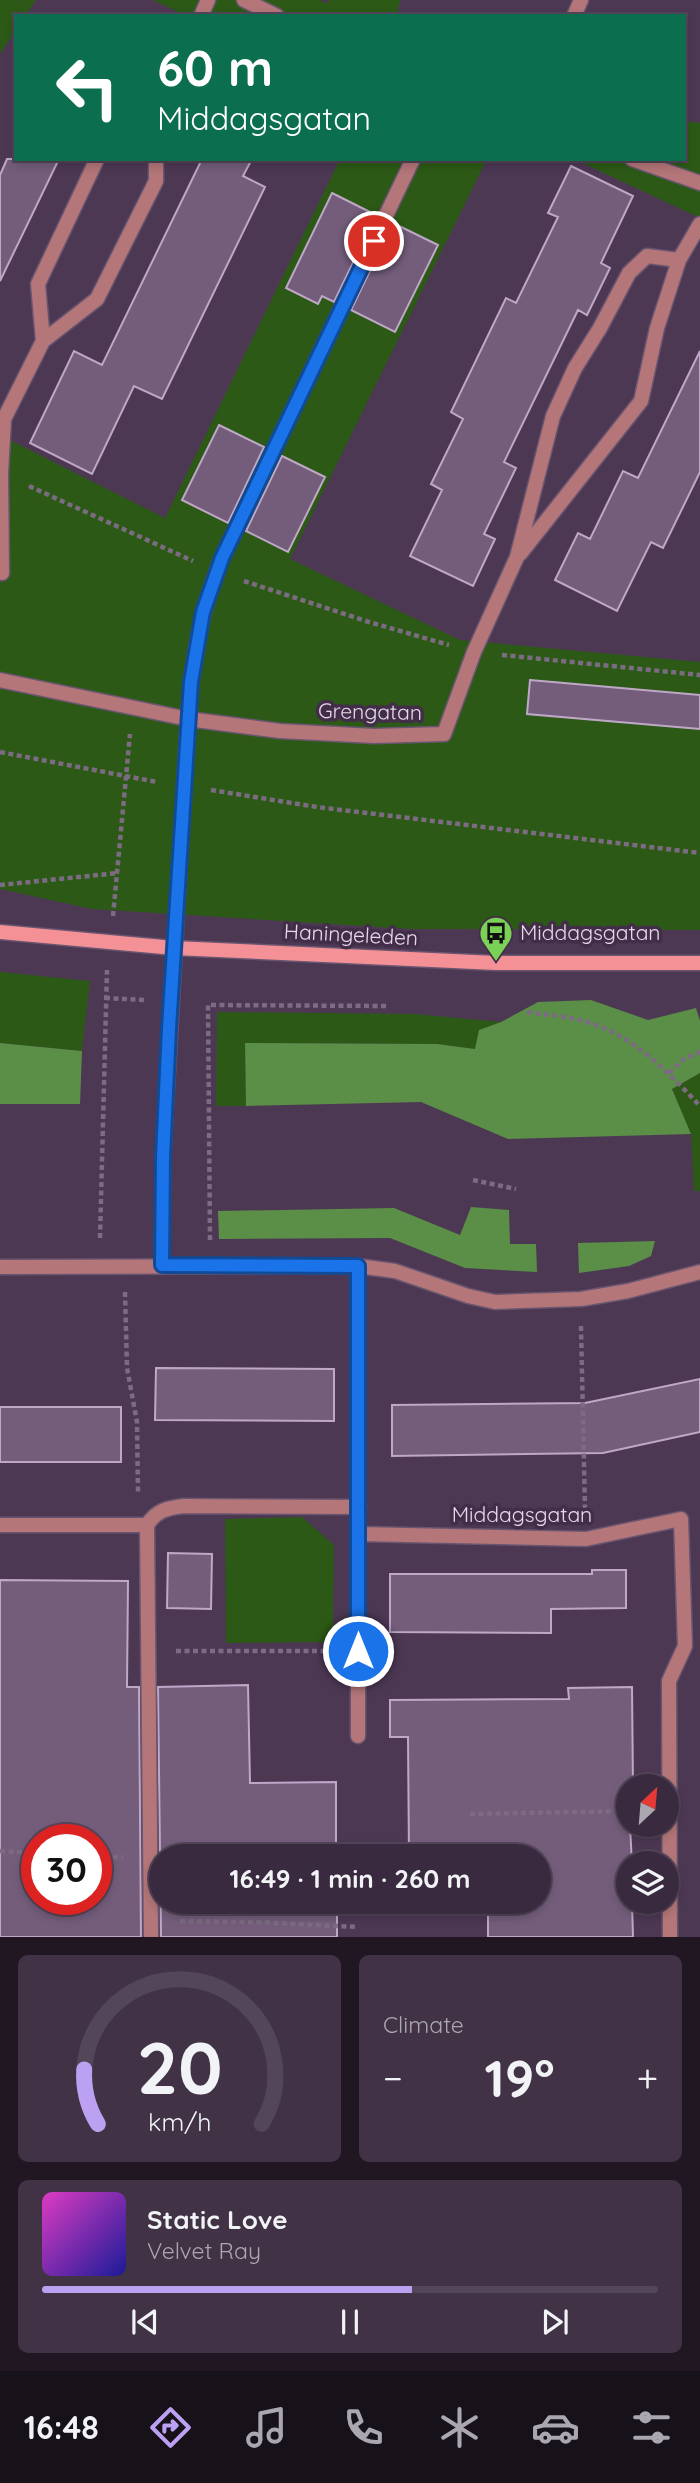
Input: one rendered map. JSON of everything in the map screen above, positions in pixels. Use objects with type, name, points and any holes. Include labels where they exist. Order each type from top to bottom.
[{"type":"main road","name":"Haningeleden","points":[[0,932],[174,948],[496,963],[700,963]]},
{"type":"street","points":[[244,0],[273,14]]},
{"type":"street","points":[[43,341],[38,285],[96,161]]},
{"type":"street","points":[[2,573],[1,473],[4,419],[43,341],[97,299],[156,181],[156,161]]},
{"type":"street","points":[[162,1265],[163,1157],[188,719],[192,663],[203,612],[216,572],[412,161]]},
{"type":"street","points":[[638,161],[700,183]]},
{"type":"street","name":"Grengatan","points":[[517,557],[641,401],[657,328],[679,260],[700,224]]},
{"type":"street","name":"Grengatan","points":[[0,680],[188,719],[279,731],[374,736],[444,734],[474,652],[517,557],[553,416],[575,368],[629,273],[647,256],[679,260]]},
{"type":"street","points":[[0,1267],[358,1266],[395,1271],[468,1296],[495,1302],[581,1299],[628,1291],[700,1272]]},
{"type":"street","points":[[358,1266],[358,1736]]},
{"type":"street","points":[[0,1525],[143,1525],[164,1509],[184,1506],[359,1507]]},
{"type":"street","name":"Middagsgatan","points":[[359,1534],[586,1539],[681,1519],[685,1646],[669,1681],[670,1937]]},
{"type":"street","points":[[143,1525],[148,1651],[151,1937]]},
{"type":"path","points":[[1,473],[216,572],[369,622],[474,652],[700,675]]},
{"type":"path","points":[[100,1266],[105,1011],[132,708]]},
{"type":"path","points":[[0,751],[126,778],[317,807],[700,853]]},
{"type":"path","points":[[0,885],[118,873]]},
{"type":"path","points":[[210,1265],[208,1004],[388,1006]]},
{"type":"path","points":[[527,1012],[589,1022],[632,1043],[669,1073],[700,1107]]},
{"type":"path","points":[[669,1073],[684,1059],[700,1052]]},
{"type":"path","points":[[474,1180],[516,1189]]},
{"type":"path","points":[[124,1266],[127,1368],[137,1422],[143,1525]]},
{"type":"path","points":[[581,1299],[586,1539]]},
{"type":"path","points":[[148,1651],[358,1651]]},
{"type":"path","points":[[470,1814],[616,1811]]},
{"type":"path","points":[[0,1851],[21,1852]]},
{"type":"path","points":[[151,1921],[260,1922],[358,1927]]},
{"type":"green space","points":[[0,0],[36,0],[26,14],[14,14],[14,33],[0,54]]},
{"type":"green space","points":[[153,0],[319,0],[327,3],[329,0],[401,0],[399,14],[183,14]]},
{"type":"green space","points":[[686,121],[700,123],[700,218],[578,161],[686,161]]},
{"type":"green space","points":[[339,161],[486,161],[290,559],[460,640],[700,662],[700,930],[410,929],[92,909],[0,889],[0,435],[165,518]]},
{"type":"green space","points":[[0,972],[90,981],[82,1051],[0,1043]]},
{"type":"green space","points":[[591,1000],[648,1020],[696,1008],[700,1021],[700,1073],[672,1089],[691,1134],[508,1139],[421,1102],[246,1106],[245,1043],[437,1044],[475,1049],[479,1030],[501,1022],[538,1002]]},
{"type":"green space","points":[[217,1012],[415,1014],[501,1022],[479,1030],[475,1049],[437,1044],[245,1043],[246,1106],[216,1106]]},
{"type":"green space","points":[[0,1043],[82,1051],[80,1104],[0,1104]]},
{"type":"green space","points":[[700,1073],[700,1191],[694,1191],[691,1134],[672,1089]]},
{"type":"green space","points":[[471,1207],[509,1210],[510,1244],[536,1244],[537,1272],[465,1268],[390,1238],[219,1239],[218,1211],[394,1208],[460,1235]]},
{"type":"green space","points":[[655,1241],[651,1256],[629,1266],[579,1273],[578,1243]]},
{"type":"green space","points":[[302,1517],[334,1545],[333,1642],[226,1643],[225,1519]]},
{"type":"building","points":[[7,159],[58,161],[0,281],[0,175]]},
{"type":"building","points":[[201,161],[251,161],[243,176],[265,187],[162,399],[134,386],[92,474],[30,443],[74,351],[102,365]]},
{"type":"building","points":[[571,166],[633,196],[601,263],[610,268],[587,315],[578,310],[504,462],[516,468],[484,534],[495,539],[473,586],[410,556],[442,490],[431,484],[463,419],[451,412],[506,298],[516,303],[558,217],[548,213]]},
{"type":"building","points":[[332,193],[376,215],[334,302],[322,296],[318,304],[286,288]]},
{"type":"building","points":[[393,223],[438,245],[395,332],[351,310]]},
{"type":"building","points":[[700,351],[700,472],[663,548],[651,542],[617,611],[555,580],[578,533],[590,539],[623,471],[638,478]]},
{"type":"building","points":[[219,425],[264,447],[228,523],[182,500]]},
{"type":"building","points":[[282,456],[325,477],[288,552],[246,531]]},
{"type":"building","points":[[530,680],[700,695],[700,729],[527,714]]},
{"type":"building","points":[[156,1368],[334,1369],[334,1421],[155,1420]]},
{"type":"building","points":[[700,1379],[700,1432],[603,1453],[392,1456],[392,1405],[585,1403]]},
{"type":"building","points":[[0,1407],[121,1407],[121,1462],[0,1462]]},
{"type":"building","points":[[168,1553],[212,1554],[211,1609],[167,1608]]},
{"type":"building","points":[[592,1570],[626,1570],[626,1608],[551,1609],[551,1633],[390,1632],[390,1574],[592,1574]]},
{"type":"building","points":[[0,1580],[128,1581],[127,1687],[139,1687],[141,1937],[0,1937]]},
{"type":"building","points":[[248,1685],[250,1783],[336,1782],[336,1844],[160,1844],[158,1687]]},
{"type":"building","points":[[632,1687],[633,1774],[616,1774],[616,1838],[631,1838],[631,1851],[616,1851],[616,1914],[632,1914],[633,1937],[488,1937],[488,1914],[551,1914],[551,1844],[409,1844],[408,1737],[390,1737],[390,1700],[569,1699],[568,1688]]},
{"type":"building","points":[[161,1914],[337,1914],[337,1937],[161,1937]]},
{"type":"place","name":"Middagsgatan","points":[[496,963]]},
{"type":"route","points":[[358,1651],[358,1266],[162,1265],[163,1157],[192,663],[203,612],[222,558],[374,241]]}]
